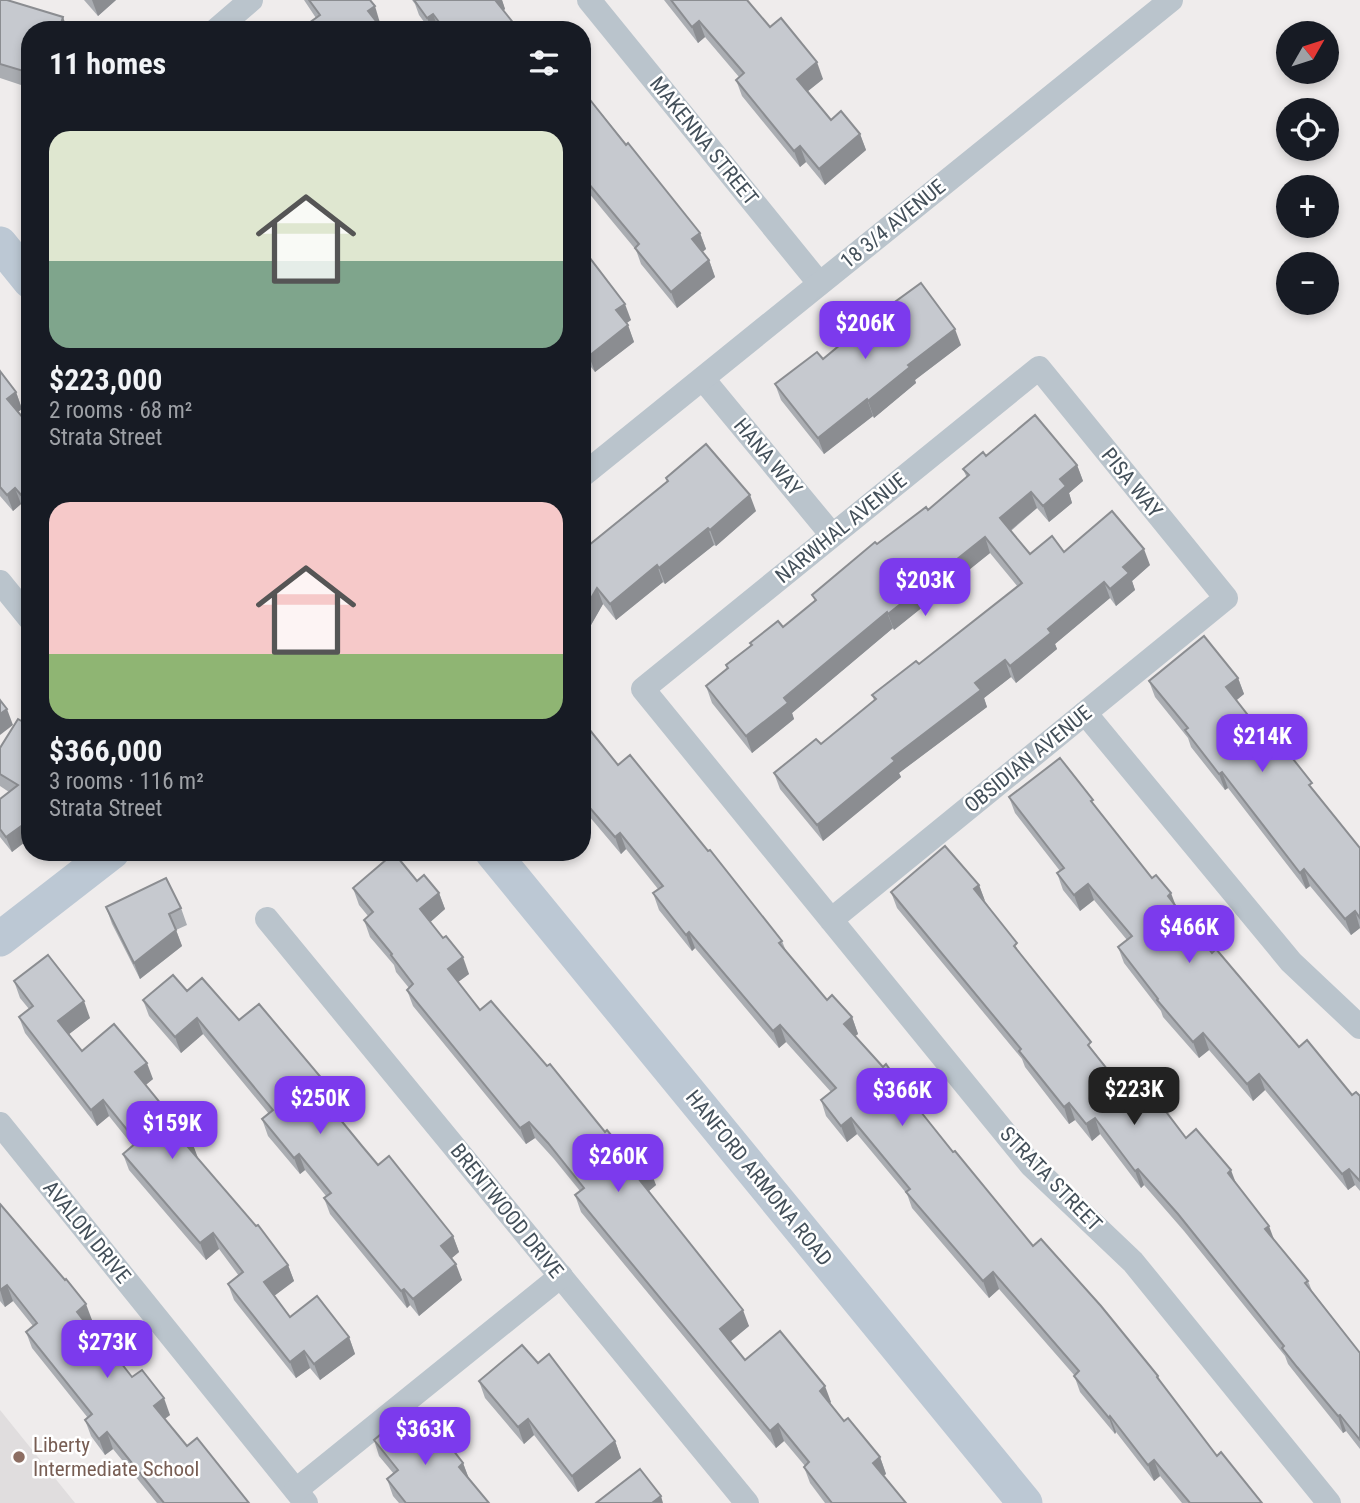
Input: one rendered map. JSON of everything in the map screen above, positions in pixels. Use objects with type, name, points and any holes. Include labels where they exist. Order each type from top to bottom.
[{"type":"main road","points":[[0,244],[21,270]]},
{"type":"main road","points":[[0,939],[100,861]]},
{"type":"main road","name":"HANFORD ARMONA ROAD","points":[[499,861],[1025,1503]]},
{"type":"street","points":[[227,21],[251,0]]},
{"type":"street","name":"MAKENNA STREET","points":[[589,0],[820,283]]},
{"type":"street","name":"18 3/4 AVENUE","points":[[591,464],[703,379],[1171,0]]},
{"type":"street","name":"NARWHAL AVENUE","points":[[643,689],[1039,368]]},
{"type":"street","name":"PISA WAY","points":[[1039,368],[1226,598]]},
{"type":"street","name":"HANA WAY","points":[[703,379],[832,536]]},
{"type":"street","points":[[0,582],[21,608]]},
{"type":"street","name":"OBSIDIAN AVENUE","points":[[831,920],[1226,598]]},
{"type":"street","name":"STRATA STREET","points":[[643,689],[1031,1165],[1133,1262],[1329,1503]]},
{"type":"street","points":[[1085,713],[1291,962],[1360,1027]]},
{"type":"street","name":"BRENTWOOD DRIVE","points":[[267,919],[747,1503]]},
{"type":"street","name":"AVALON DRIVE","points":[[0,1124],[301,1497]]},
{"type":"street","points":[[301,1497],[561,1276]]},
{"type":"shaded area","name":"Liberty Intermediate School","points":[[0,1410],[75,1503],[0,1503]]},
{"type":"building","points":[[0,0],[63,17],[62,21],[21,21],[21,70],[0,64]]},
{"type":"building","points":[[309,0],[370,0],[375,6],[368,11],[376,21],[312,21],[320,15]]},
{"type":"building","points":[[414,0],[495,0],[512,21],[438,21],[433,14],[427,18]]},
{"type":"building","points":[[671,0],[747,0],[770,27],[781,18],[817,62],[797,79],[831,120],[841,111],[860,134],[819,169],[800,146],[794,151],[736,80],[744,73],[699,21],[692,27]]},
{"type":"building","points":[[591,101],[700,233],[692,239],[709,260],[671,292],[635,248],[639,244],[591,187]]},
{"type":"building","points":[[591,259],[625,304],[616,310],[628,325],[591,354]]},
{"type":"building","points":[[921,283],[955,329],[908,365],[910,367],[868,401],[867,399],[818,438],[775,384],[817,352],[823,359]]},
{"type":"building","points":[[0,371],[16,392],[7,399],[21,415],[21,495],[15,488],[7,495],[0,487]]},
{"type":"building","points":[[1035,415],[1077,465],[1060,479],[1066,486],[1043,506],[1031,492],[1000,518],[1030,554],[1052,536],[1064,552],[1112,511],[1144,549],[1123,567],[1129,573],[1110,589],[1104,582],[1048,629],[1051,633],[1010,666],[1005,660],[975,683],[981,690],[892,758],[895,761],[817,825],[774,773],[816,739],[821,744],[876,699],[872,695],[916,661],[919,664],[1022,583],[985,537],[888,614],[887,612],[784,698],[788,703],[746,736],[706,686],[728,668],[726,665],[752,645],[750,643],[778,621],[783,627],[816,600],[812,595],[875,542],[877,544],[926,507],[928,510],[969,475],[963,469],[983,452],[986,456]]},
{"type":"building","points":[[706,444],[750,495],[710,530],[708,528],[659,568],[657,565],[610,604],[597,588],[591,598],[591,544],[668,481],[666,478]]},
{"type":"building","points":[[1204,636],[1238,678],[1226,687],[1272,746],[1278,740],[1312,783],[1309,785],[1360,848],[1360,918],[1355,911],[1345,919],[1304,869],[1300,873],[1222,772],[1219,774],[1185,730],[1188,728],[1149,681]]},
{"type":"building","points":[[0,700],[7,709],[0,714]]},
{"type":"building","points":[[18,719],[21,721],[21,826],[6,837],[0,829],[0,799],[18,785],[0,774],[0,748]]},
{"type":"building","points":[[591,731],[618,765],[630,755],[708,851],[710,850],[782,941],[779,943],[827,1000],[832,995],[852,1017],[844,1024],[883,1067],[886,1064],[953,1152],[955,1151],[1033,1246],[1041,1239],[1101,1306],[1158,1376],[1217,1456],[1221,1452],[1262,1503],[1190,1503],[1154,1460],[1148,1465],[1110,1416],[1109,1418],[1074,1376],[1079,1371],[993,1272],[983,1281],[906,1192],[910,1189],[851,1118],[841,1126],[821,1100],[836,1088],[780,1025],[773,1031],[689,932],[686,935],[653,893],[663,886],[620,833],[615,837],[591,809]]},
{"type":"building","points":[[1060,758],[1152,878],[1156,875],[1171,893],[1168,896],[1212,953],[1216,949],[1299,1047],[1307,1040],[1352,1095],[1356,1092],[1360,1096],[1360,1181],[1349,1169],[1342,1174],[1259,1074],[1247,1084],[1203,1033],[1193,1042],[1157,1000],[1118,947],[1132,936],[1088,884],[1074,895],[1057,873],[1064,868],[1009,797]]},
{"type":"building","points":[[945,846],[979,885],[974,889],[1017,943],[1014,946],[1091,1042],[1088,1045],[1135,1104],[1151,1092],[1186,1138],[1196,1129],[1231,1170],[1228,1173],[1269,1226],[1265,1229],[1308,1281],[1305,1283],[1360,1353],[1360,1440],[1297,1367],[1282,1348],[1284,1346],[1178,1214],[1138,1169],[1135,1171],[1095,1118],[1086,1124],[1069,1103],[1064,1107],[1019,1051],[1021,1049],[891,892]]},
{"type":"building","points":[[385,861],[401,861],[417,881],[424,875],[439,893],[420,909],[443,938],[446,936],[463,957],[448,969],[480,1010],[491,1001],[547,1066],[550,1064],[605,1132],[607,1130],[628,1156],[635,1150],[650,1169],[638,1178],[743,1310],[720,1329],[745,1360],[780,1331],[825,1386],[820,1391],[844,1421],[848,1418],[880,1457],[873,1463],[906,1503],[832,1503],[804,1467],[809,1462],[778,1424],[770,1431],[575,1195],[584,1188],[548,1143],[529,1122],[520,1128],[407,990],[413,984],[364,920],[373,912],[353,888]]},
{"type":"building","points":[[166,878],[181,908],[169,914],[176,930],[134,963],[106,907]]},
{"type":"building","points":[[48,955],[84,1001],[58,1021],[82,1051],[114,1024],[147,1063],[135,1072],[192,1142],[187,1146],[256,1226],[258,1225],[288,1265],[264,1282],[290,1317],[317,1296],[349,1337],[314,1364],[304,1351],[290,1362],[228,1284],[243,1272],[213,1233],[200,1243],[123,1154],[137,1142],[103,1100],[91,1110],[19,1017],[33,1006],[14,981]]},
{"type":"building","points":[[173,975],[187,991],[202,978],[239,1020],[259,1004],[340,1100],[330,1107],[362,1146],[378,1165],[389,1156],[453,1236],[441,1246],[456,1264],[413,1299],[404,1289],[401,1291],[324,1198],[331,1193],[299,1154],[294,1158],[262,1119],[273,1110],[197,1018],[175,1037],[143,1000]]},
{"type":"building","points":[[0,1204],[86,1304],[77,1312],[111,1356],[114,1354],[132,1377],[142,1370],[164,1398],[154,1406],[187,1446],[197,1438],[249,1503],[164,1503],[107,1432],[99,1439],[85,1420],[92,1414],[26,1332],[37,1323],[7,1285],[0,1290]]},
{"type":"building","points":[[522,1345],[538,1363],[549,1354],[615,1441],[572,1476],[528,1419],[518,1427],[479,1381]]},
{"type":"building","points":[[409,1411],[442,1451],[449,1445],[463,1463],[459,1467],[489,1503],[406,1503],[387,1479],[398,1470],[374,1440]]},
{"type":"building","points":[[640,1469],[661,1496],[652,1503],[596,1503]]},
{"type":"place","name":"Liberty Intermediate School","points":[[19,1457]]}]
